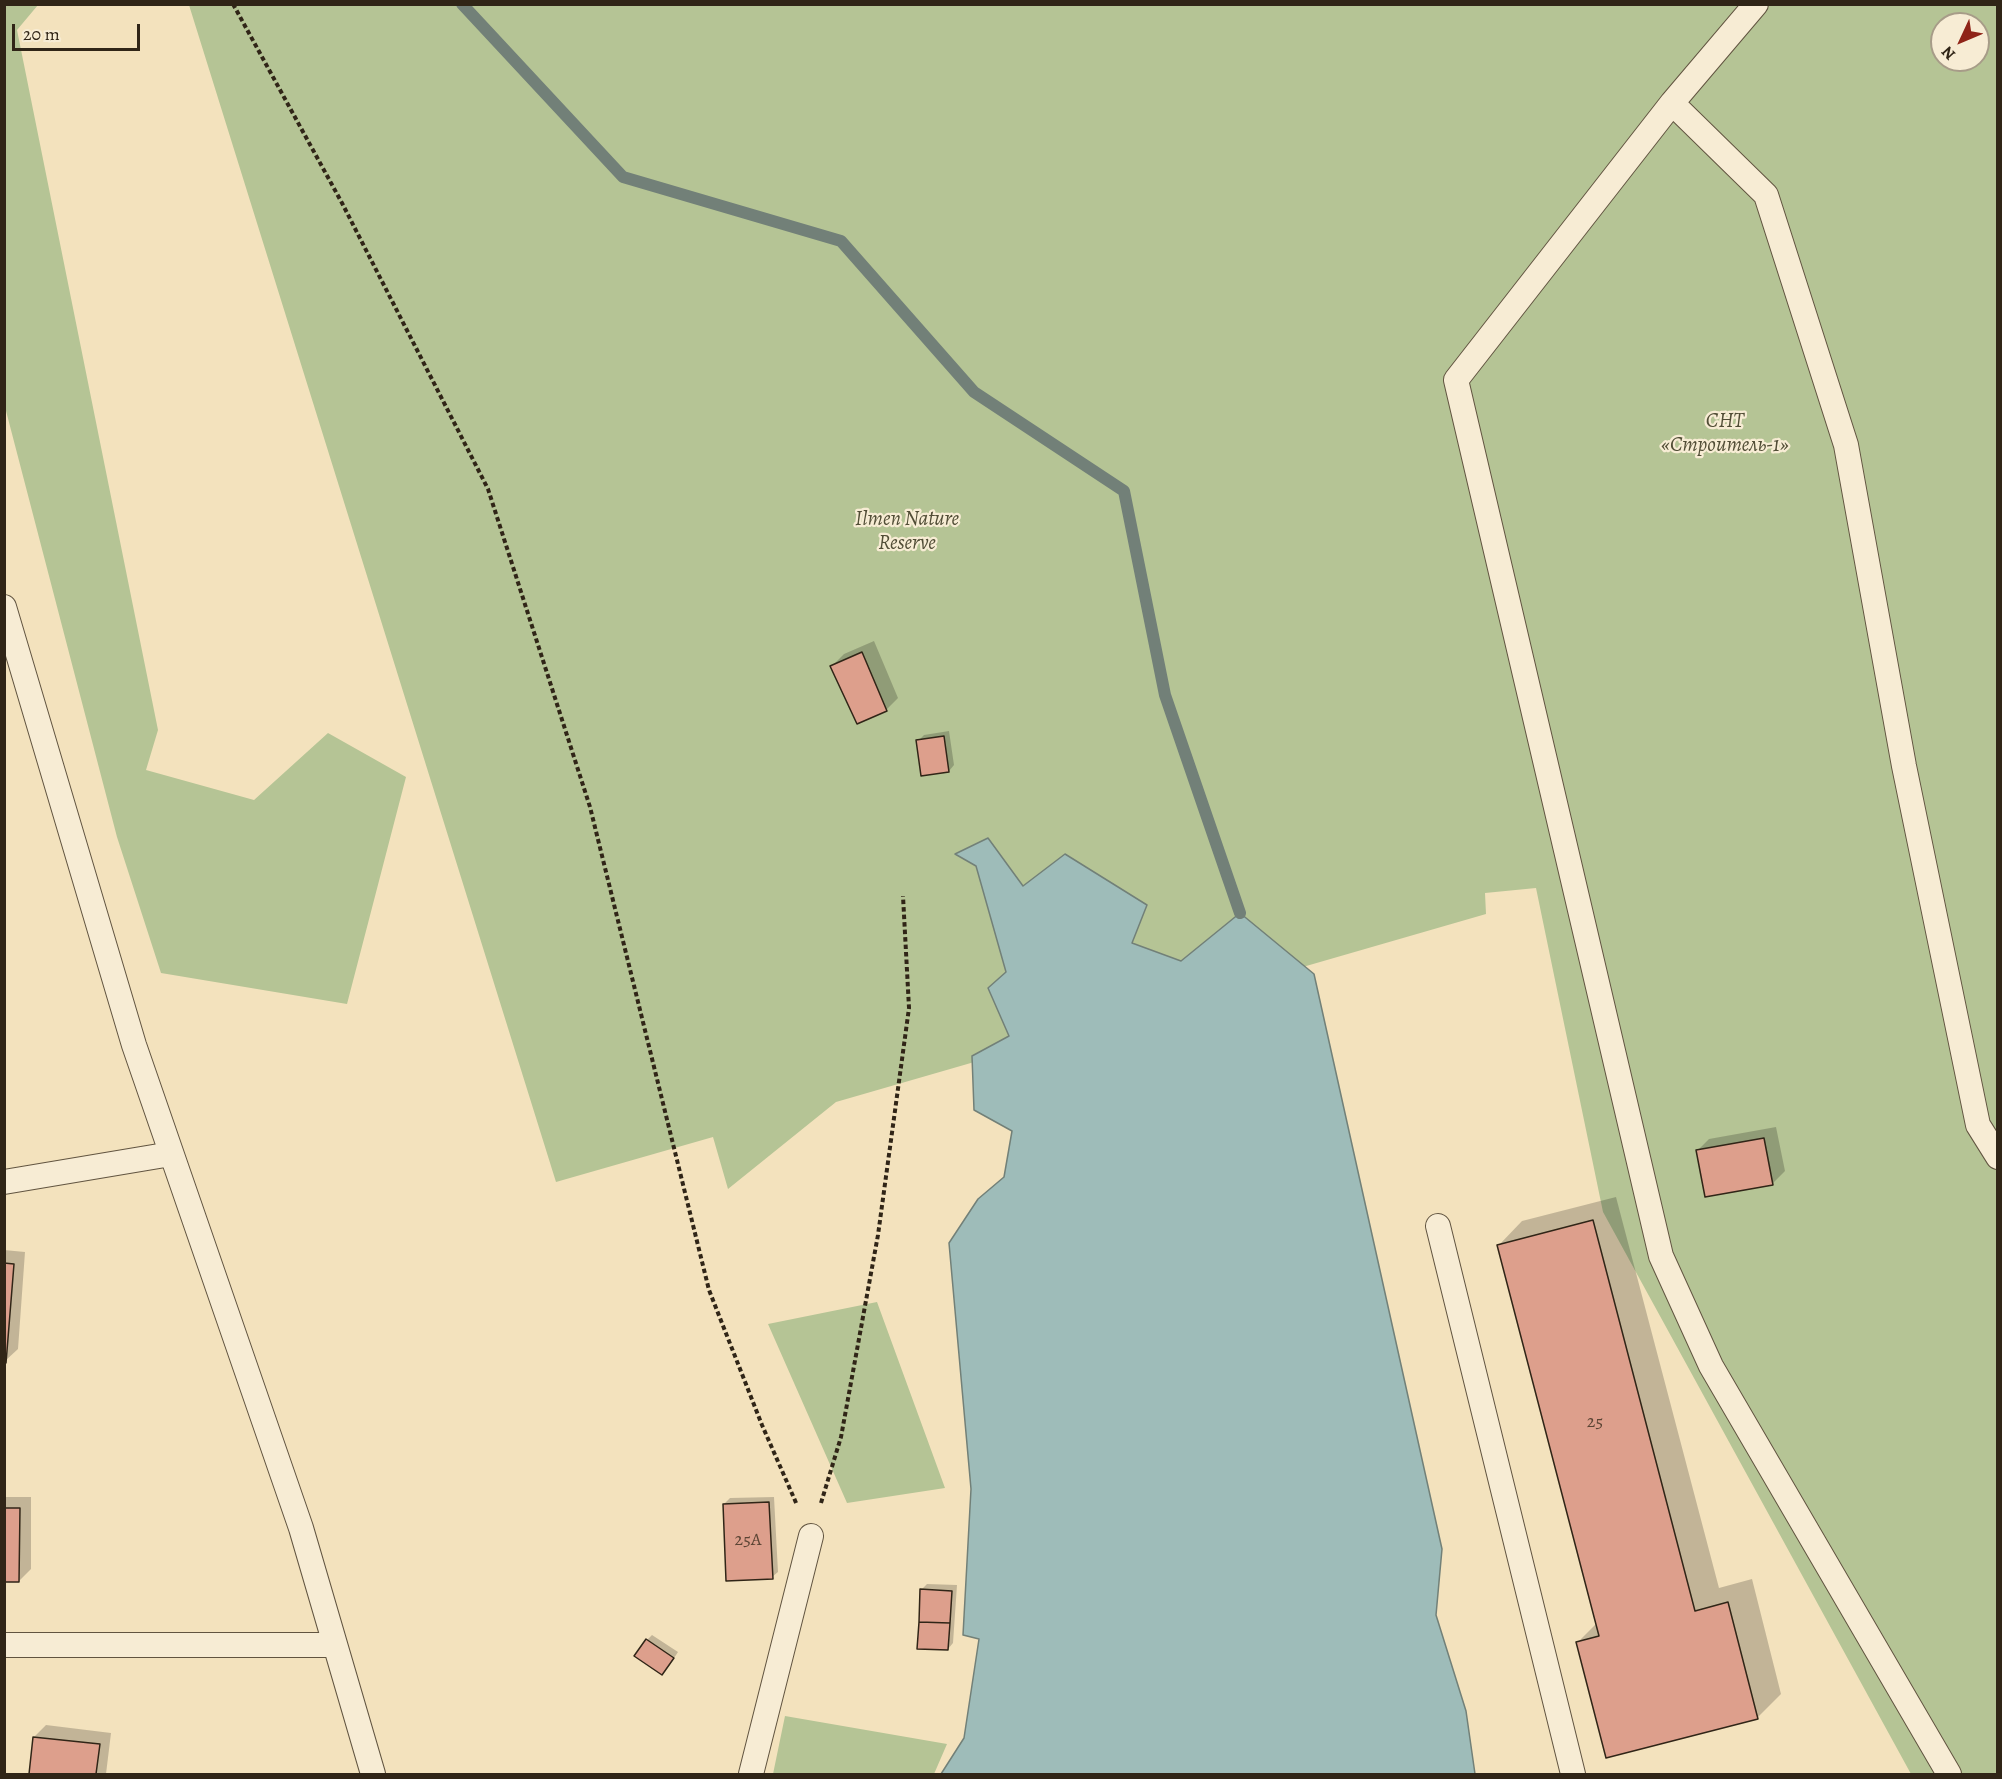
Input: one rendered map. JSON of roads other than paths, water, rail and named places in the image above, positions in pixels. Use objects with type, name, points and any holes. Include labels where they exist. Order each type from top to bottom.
[{"type":"lane","points":[[1756,4],[1672,103],[1456,380],[1661,1256],[1711,1366],[1949,1774]]},
{"type":"lane","points":[[1672,103],[1766,195],[1846,445],[1904,766],[1978,1125],[1998,1157]]},
{"type":"lane","points":[[4,607],[134,1045],[301,1528],[373,1774]]},
{"type":"lane","points":[[4,1182],[171,1154]]},
{"type":"lane","points":[[1438,1226],[1573,1774]]},
{"type":"lane","points":[[751,1774],[811,1536]]},
{"type":"lane","points":[[4,1645],[335,1645]]},
{"type":"water","points":[[988,838],[1023,886],[1065,854],[1147,905],[1132,943],[1181,961],[1240,913],[1314,974],[1442,1549],[1436,1615],[1466,1711],[1475,1774],[941,1774],[964,1738],[979,1639],[963,1635],[971,1489],[949,1243],[978,1199],[1004,1177],[1012,1131],[974,1110],[972,1056],[1009,1036],[988,988],[1006,972],[976,866],[955,854]]},
{"type":"waterway","points":[[462,4],[623,177],[841,241],[974,392],[1124,491],[1165,695],[1240,913]]},
{"type":"park label","name":"СНТ «Строитель-1»","points":[[1725,434]]},
{"type":"park label","name":"Ilmen Nature Reserve","points":[[907,532]]}]
